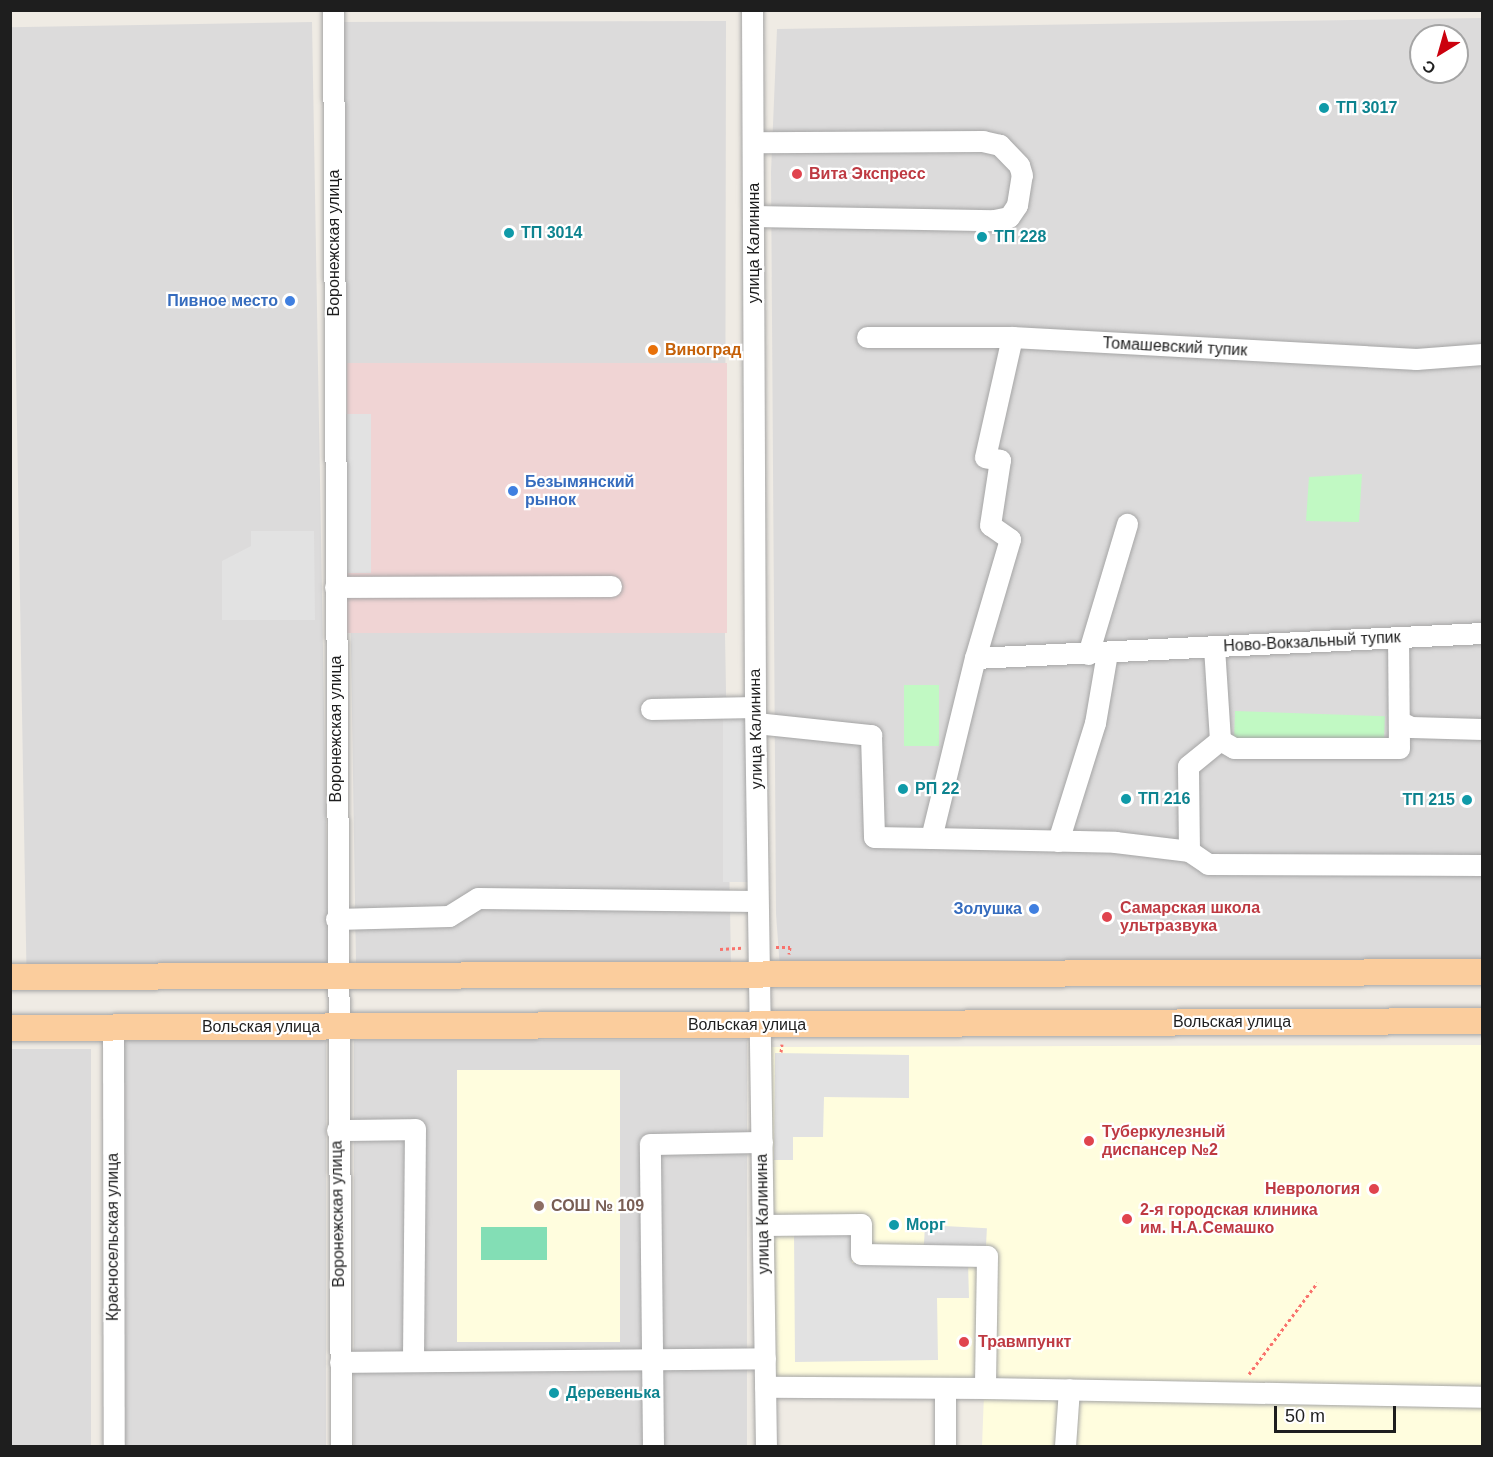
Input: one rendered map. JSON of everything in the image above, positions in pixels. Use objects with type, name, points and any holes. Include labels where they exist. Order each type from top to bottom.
[{"type":"main road","points":[[10,977],[1482,972]]},
{"type":"main road","name":"Вольская улица","points":[[10,1028],[1482,1021]]},
{"type":"street","name":"Воронежская улица","points":[[333,10],[336,1027],[341,1446]]},
{"type":"street","name":"улица Калинина","points":[[752,10],[755,142],[753,216],[757,901],[761,975],[766,1446]]},
{"type":"street","points":[[753,216],[994,220],[1009,217],[1017,205],[1022,175],[1019,165],[1000,145],[983,141],[755,142]]},
{"type":"street","name":"Томашевский тупик","points":[[867,337],[1012,338],[1416,359],[1482,354]]},
{"type":"street","points":[[931,838],[975,658],[1010,539],[990,525],[1000,460],[985,457],[1012,338]]},
{"type":"street","points":[[1058,841],[1095,723],[1097,653],[1127,524]]},
{"type":"street","points":[[335,587],[611,586]]},
{"type":"street","name":"Ново-Вокзальный тупик","points":[[975,658],[1482,633]]},
{"type":"street","points":[[1220,740],[1234,748],[1399,747],[1398,638]]},
{"type":"street","points":[[1214,647],[1220,740]]},
{"type":"street","points":[[651,710],[756,715],[872,735],[874,837],[1115,842],[1189,851],[1208,864],[1482,865]]},
{"type":"street","points":[[1399,721],[1411,727],[1482,729]]},
{"type":"street","points":[[1189,851],[1188,766],[1220,740]]},
{"type":"street","points":[[336,919],[449,916],[478,898],[757,901]]},
{"type":"street","name":"Красносельская улица","points":[[112,1028],[114,1446]]},
{"type":"street","points":[[338,1130],[415,1129],[413,1361]]},
{"type":"street","points":[[652,1446],[650,1144],[762,1142]]},
{"type":"street","points":[[763,1225],[861,1224],[861,1254],[987,1256],[985,1388]]},
{"type":"street","points":[[340,1362],[765,1358]]},
{"type":"street","points":[[765,1387],[1069,1389],[1482,1397]]},
{"type":"street","points":[[945,1388],[945,1446]]},
{"type":"street","points":[[1065,1446],[1069,1389]]},
{"type":"path","points":[[1236,1392],[1317,1283]]},
{"type":"shaded area","points":[[1482,18],[1482,959],[780,969],[776,914],[771,172],[777,29]]},
{"type":"shaded area","points":[[726,21],[725,635],[731,964],[356,964],[341,22]]},
{"type":"shaded area","points":[[312,22],[328,965],[27,970],[10,27]]},
{"type":"shaded area","name":"Безымянский рынок","points":[[347,363],[727,363],[727,633],[347,633]]},
{"type":"shaded area","points":[[342,414],[371,414],[371,573],[342,573]]},
{"type":"shaded area","points":[[251,531],[314,531],[315,620],[222,620],[222,561],[251,546]]},
{"type":"shaded area","points":[[723,697],[749,697],[749,882],[723,882]]},
{"type":"shaded area","points":[[122,1038],[326,1038],[326,1446],[122,1446]]},
{"type":"shaded area","points":[[354,1040],[747,1040],[747,1446],[354,1446]]},
{"type":"shaded area","name":"2-я городская клиника им. Н.А.Семашко","points":[[1482,1045],[1482,1446],[982,1446],[984,1394],[775,1392],[770,1047]]},
{"type":"shaded area","points":[[11,1049],[91,1049],[91,1446],[11,1446]]},
{"type":"shaded area","points":[[775,1053],[909,1055],[909,1098],[824,1097],[823,1137],[793,1137],[793,1160],[774,1160]]},
{"type":"shaded area","name":"СОШ № 109","points":[[457,1070],[620,1070],[620,1342],[457,1342]]},
{"type":"shaded area","points":[[925,1225],[987,1228],[985,1257],[923,1254]]},
{"type":"shaded area","points":[[851,1231],[852,1263],[968,1262],[969,1298],[937,1298],[938,1360],[795,1362],[794,1232]]},
{"type":"green space","points":[[1362,474],[1359,522],[1306,521],[1309,477]]},
{"type":"green space","points":[[904,685],[939,685],[939,746],[904,746]]},
{"type":"green space","points":[[1235,711],[1385,716],[1384,743],[1234,738]]},
{"type":"green space","points":[[481,1227],[547,1227],[547,1260],[481,1260]]},
{"type":"place","name":"ТП 3017","points":[[1324,108]]},
{"type":"place","name":"Вита Экспресс","points":[[797,174]]},
{"type":"place","name":"ТП 3014","points":[[509,233]]},
{"type":"place","name":"ТП 228","points":[[982,237]]},
{"type":"place","name":"Пивное место","points":[[290,301]]},
{"type":"place","name":"Виноград","points":[[653,350]]},
{"type":"place","name":"Безымянский рынок","points":[[513,491]]},
{"type":"place","name":"РП 22","points":[[903,789]]},
{"type":"place","name":"ТП 216","points":[[1126,799]]},
{"type":"place","name":"ТП 215","points":[[1467,800]]},
{"type":"place","name":"Золушка","points":[[1034,909]]},
{"type":"place","name":"Самарская школа ультразвука","points":[[1107,917]]},
{"type":"place","name":"Туберкулезный диспансер №2","points":[[1089,1141]]},
{"type":"place","name":"Неврология","points":[[1374,1189]]},
{"type":"place","name":"СОШ № 109","points":[[539,1206]]},
{"type":"place","name":"2-я городская клиника им. Н.А.Семашко","points":[[1127,1219]]},
{"type":"place","name":"Морг","points":[[894,1225]]},
{"type":"place","name":"Травмпункт","points":[[964,1342]]},
{"type":"place","name":"Деревенька","points":[[554,1393]]}]
